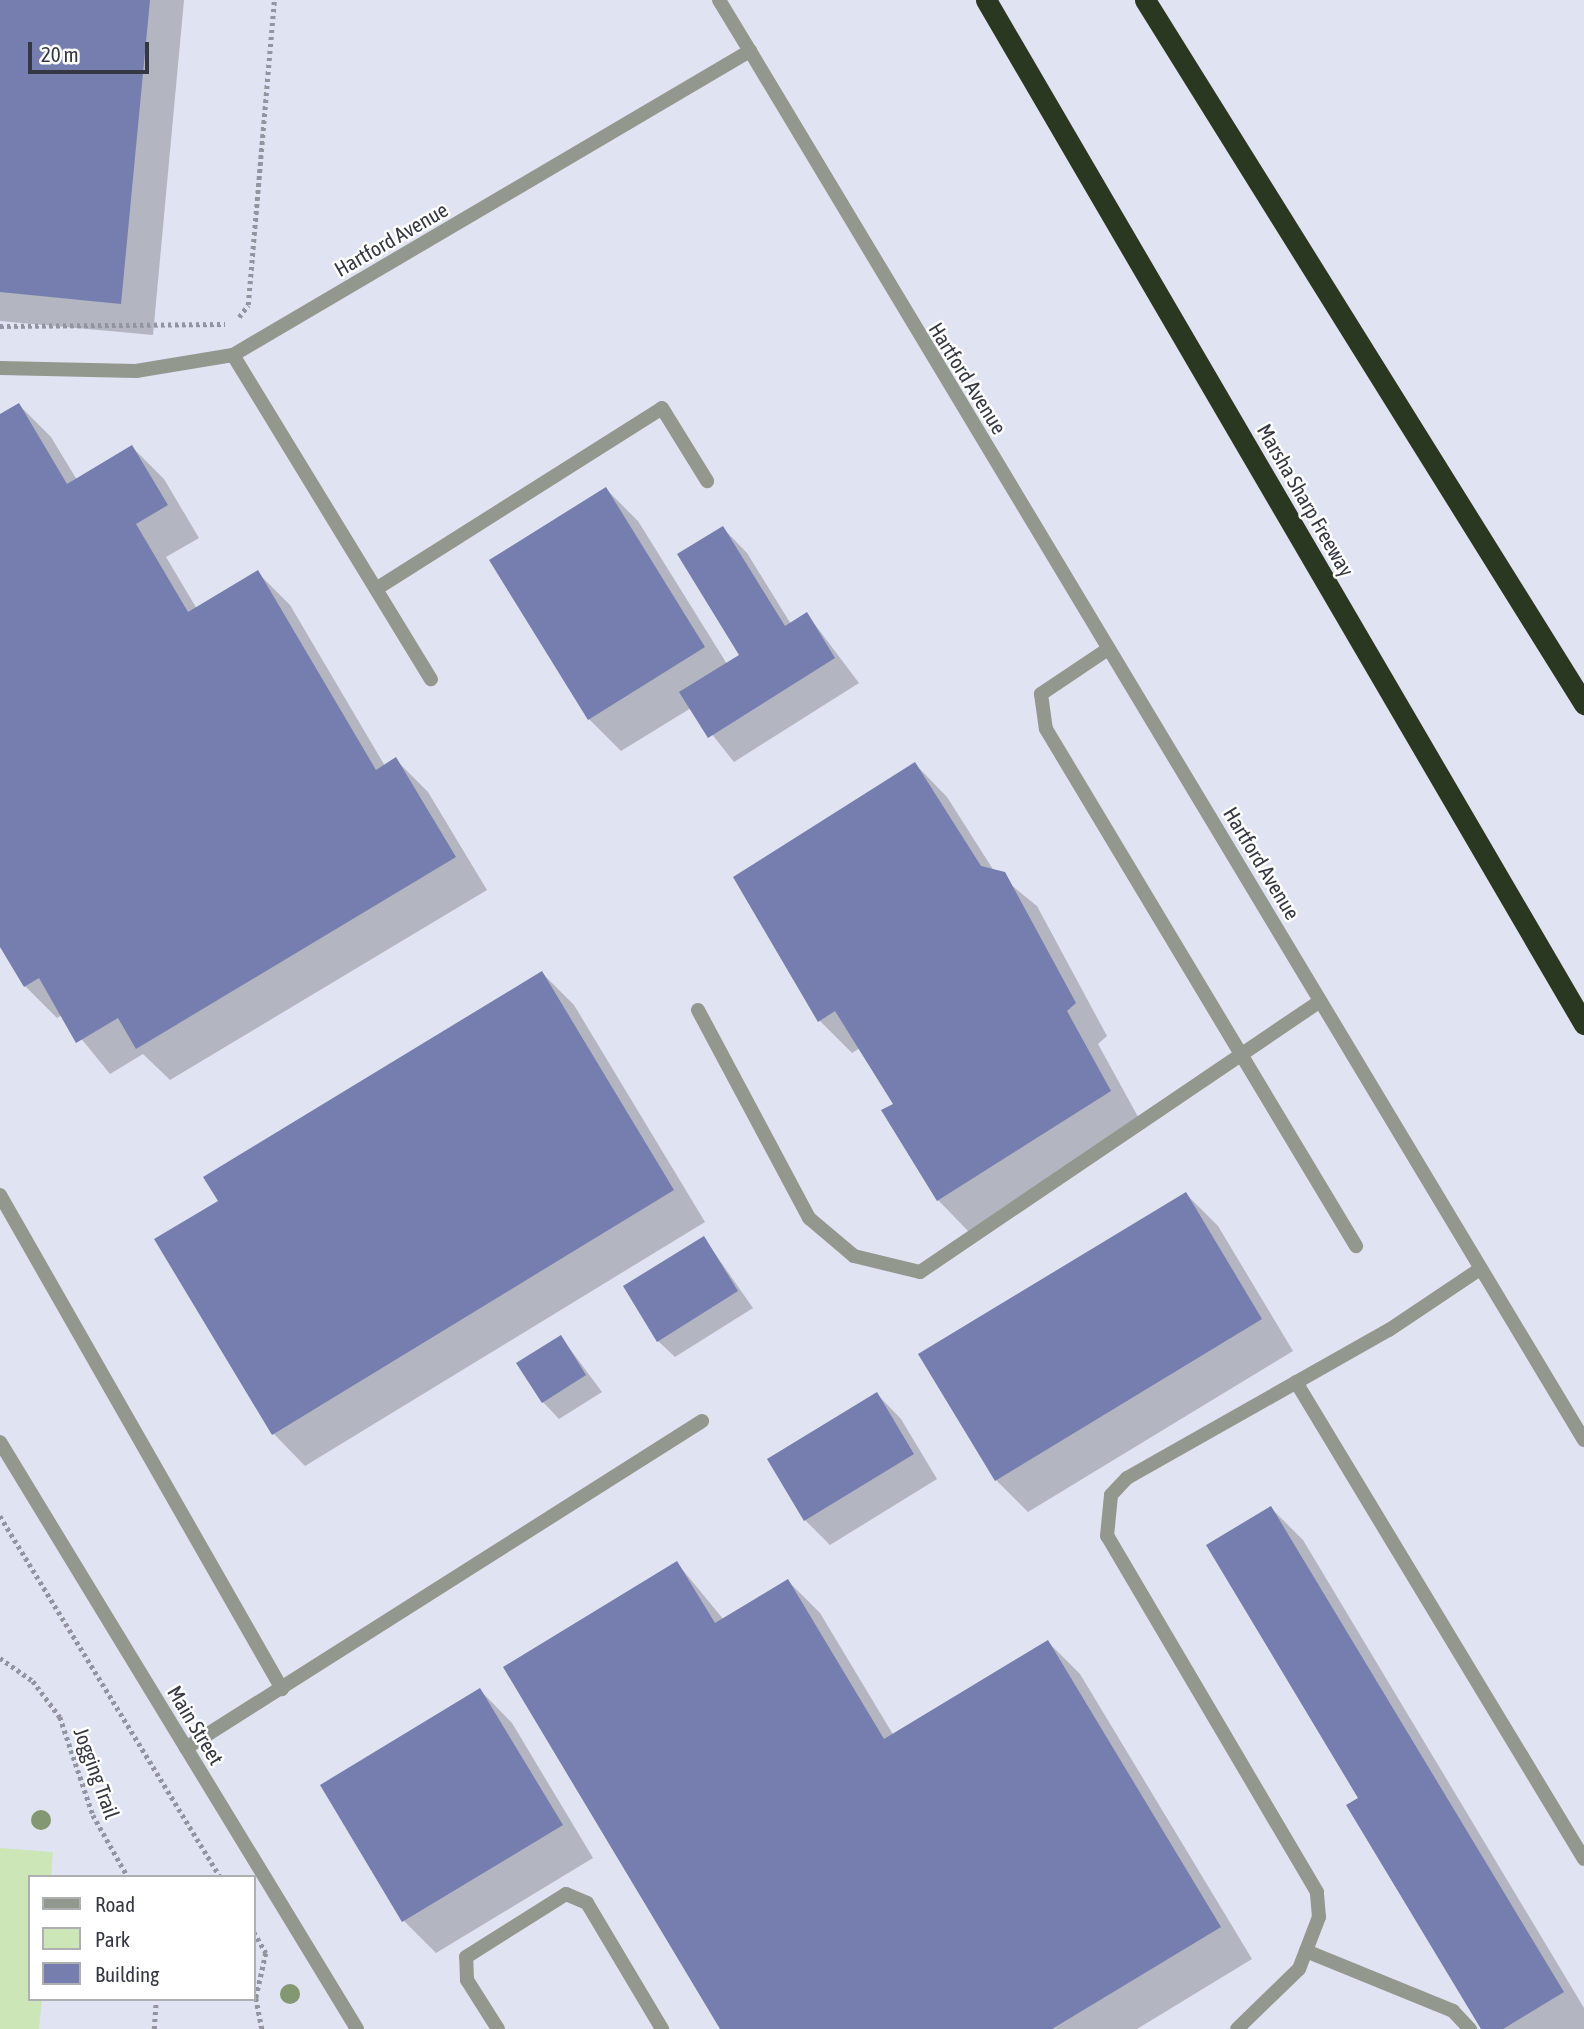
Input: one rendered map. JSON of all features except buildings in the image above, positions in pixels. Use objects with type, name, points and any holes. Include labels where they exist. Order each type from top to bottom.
[{"type":"highway","name":"Marsha Sharp Freeway","points":[[986,0],[1584,1024]]},
{"type":"highway","points":[[1145,0],[1584,704]]},
{"type":"street","points":[[719,0],[750,51]]},
{"type":"street","name":"Hartford Avenue","points":[[0,368],[136,371],[233,355],[750,51],[1584,1440]]},
{"type":"street","points":[[233,355],[431,679]]},
{"type":"street","points":[[376,589],[662,408],[707,481]]},
{"type":"street","points":[[1108,649],[1041,694],[1046,729],[1356,1246]]},
{"type":"street","points":[[698,1010],[809,1218],[855,1256],[920,1272],[1320,1001]]},
{"type":"street","points":[[0,1195],[282,1689]]},
{"type":"street","points":[[1237,2029],[1299,1969],[1319,1917],[1317,1892],[1107,1536],[1111,1495],[1127,1478],[1296,1382],[1480,1269]]},
{"type":"street","points":[[1296,1382],[1584,1859]]},
{"type":"street","points":[[186,1748],[702,1421]]},
{"type":"street","name":"Main Street","points":[[0,1442],[357,2029]]},
{"type":"street","points":[[498,2029],[467,1980],[466,1957],[566,1894],[587,1903],[662,2029]]},
{"type":"street","points":[[1306,1951],[1453,2011],[1470,2029]]},
{"type":"path","points":[[0,326],[223,325],[241,317],[248,305],[274,0]]},
{"type":"path","points":[[0,1516],[219,1875]]},
{"type":"path","name":"Jogging Trail","points":[[0,1658],[33,1681],[60,1717],[93,1815],[127,1875]]},
{"type":"path","points":[[256,1936],[266,1953],[256,1998],[262,2029]]},
{"type":"path","points":[[154,2029],[156,2001]]},
{"type":"shaded area","points":[[0,0],[1584,0],[1584,2029],[0,2029]]},
{"type":"green space","points":[[0,1848],[53,1852],[51,1875],[28,1875],[28,2001],[42,2001],[39,2029],[0,2029]]}]
